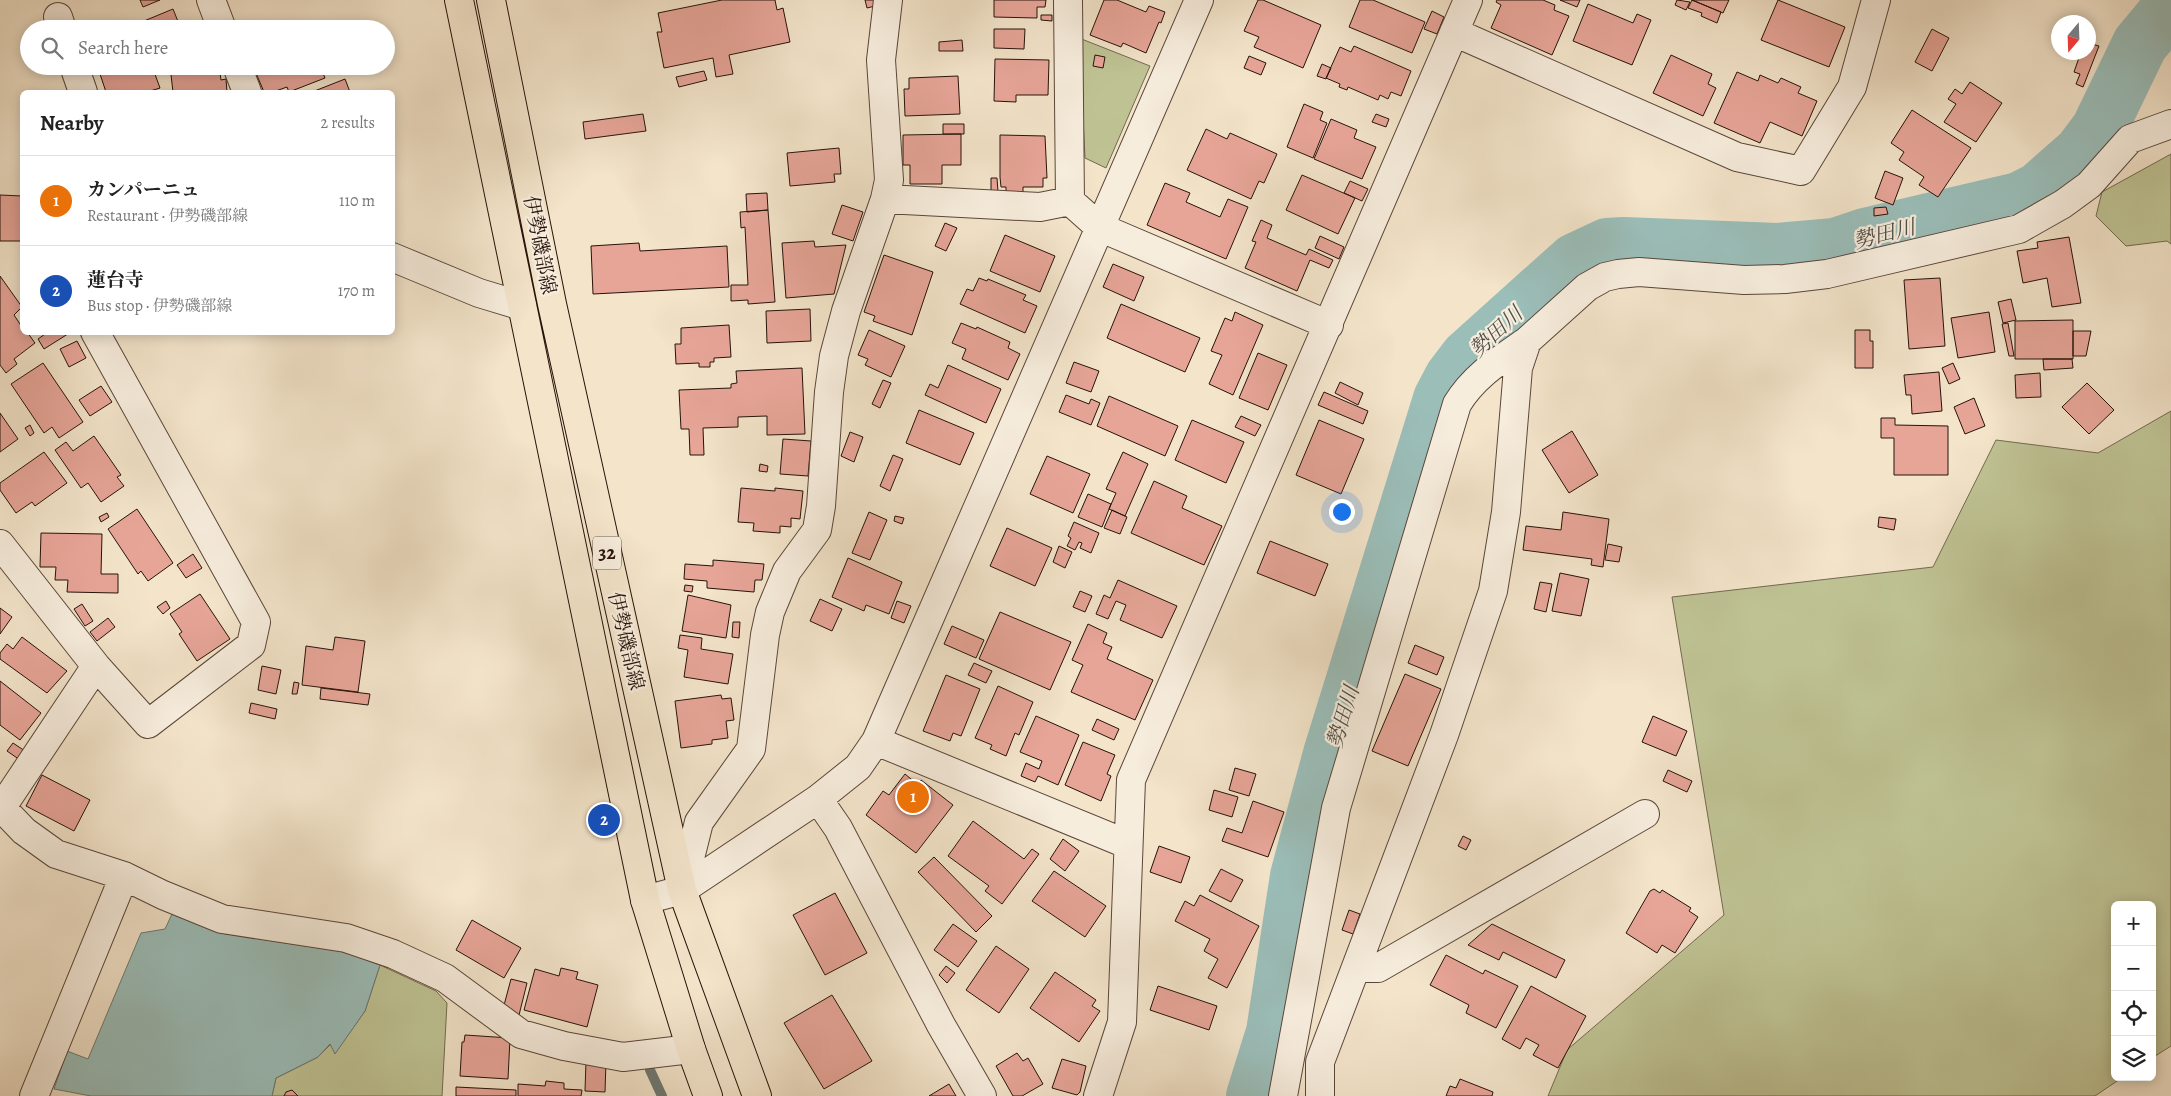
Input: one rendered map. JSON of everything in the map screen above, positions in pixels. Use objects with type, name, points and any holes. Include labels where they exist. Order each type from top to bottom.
[{"type":"main road","name":"伊勢磯部線","points":[[459,0],[645,900],[690,1049],[708,1096]]},
{"type":"main road","name":"伊勢磯部線","points":[[491,0],[552,304],[682,890],[757,1096]]},
{"type":"street","points":[[211,0],[219,20]]},
{"type":"street","points":[[682,890],[699,822],[751,749],[765,635],[770,612],[787,571],[817,530],[821,506],[829,392],[834,356],[846,311],[885,199],[889,180],[881,60],[888,0]]},
{"type":"street","points":[[1068,0],[1070,201],[1099,227],[1329,325]]},
{"type":"street","points":[[645,900],[682,890],[818,799],[858,767],[876,742],[1199,0]]},
{"type":"street","points":[[1098,1096],[1122,1022],[1129,871],[1127,844],[1131,780],[1468,0]]},
{"type":"street","points":[[1454,32],[1737,157],[1801,171],[1852,87],[1876,0]]},
{"type":"street","points":[[77,75],[82,90]]},
{"type":"street","points":[[240,75],[246,90]]},
{"type":"street","points":[[1283,1096],[1336,808],[1457,404],[1467,388],[1478,376],[1527,341],[1587,287],[1611,276],[1639,272],[1744,280],[1785,279],[1828,274],[2019,229],[2063,204],[2089,185],[2130,139],[2171,124]]},
{"type":"street","points":[[885,199],[1040,207],[1070,201]]},
{"type":"street","points":[[395,258],[479,293],[522,306]]},
{"type":"street","points":[[0,544],[96,666],[148,724],[251,645],[256,622],[97,335]]},
{"type":"street","points":[[1320,1096],[1320,1062],[1444,735],[1493,590],[1506,512],[1518,368],[1527,341]]},
{"type":"street","points":[[96,666],[1,807],[24,831],[56,854],[124,876],[163,895],[222,918],[346,938],[393,954],[445,978],[521,1034],[564,1046],[623,1057],[690,1049]]},
{"type":"street","points":[[876,742],[1127,844]]},
{"type":"street","points":[[818,799],[838,828],[941,1025],[982,1096]]},
{"type":"street","points":[[1357,968],[1378,968],[1645,814]]},
{"type":"street","points":[[34,1096],[124,876]]},
{"type":"green space","points":[[1079,38],[1150,66],[1106,168],[1085,158]]},
{"type":"green space","points":[[2171,154],[2171,244],[2167,241],[2126,246],[2096,216],[2102,192]]},
{"type":"green space","points":[[2171,411],[2171,1046],[2156,1055],[2156,901],[2111,901],[2111,1081],[2117,1081],[2095,1096],[1548,1096],[1567,1050],[1724,915],[1672,597],[1933,567],[1996,440],[2098,453]]},
{"type":"green space","points":[[380,965],[436,991],[447,1003],[442,1096],[272,1096],[276,1078],[318,1057],[331,1044],[335,1053],[365,1011]]},
{"type":"water","points":[[172,914],[221,933],[345,952],[380,965],[365,1011],[335,1054],[330,1044],[318,1057],[276,1078],[272,1096],[91,1096],[54,1089],[67,1051],[88,1059],[141,933],[165,929]]},
{"type":"building","points":[[140,0],[160,0],[143,7]]},
{"type":"building","points":[[722,0],[775,0],[777,10],[783,8],[790,42],[729,55],[733,74],[716,77],[713,58],[664,68],[657,32],[662,32],[658,13]]},
{"type":"building","points":[[865,0],[874,0],[875,6],[867,8]]},
{"type":"building","points":[[994,0],[1046,0],[1045,7],[1037,7],[1037,18],[994,17]]},
{"type":"building","points":[[1104,0],[1117,0],[1146,12],[1149,6],[1165,12],[1146,53],[1123,43],[1121,47],[1090,35]]},
{"type":"building","points":[[1258,0],[1263,0],[1321,25],[1303,68],[1254,47],[1259,37],[1244,31]]},
{"type":"building","points":[[1360,0],[1373,0],[1425,22],[1412,53],[1349,27]]},
{"type":"building","points":[[1497,0],[1543,0],[1555,5],[1554,10],[1569,16],[1552,55],[1491,28],[1501,5],[1496,2]]},
{"type":"building","points":[[1560,0],[1580,0],[1577,7]]},
{"type":"building","points":[[1677,0],[1690,2],[1686,10],[1675,5]]},
{"type":"building","points":[[1692,0],[1721,12],[1717,23],[1701,16],[1702,13],[1688,8]]},
{"type":"building","points":[[1692,0],[1729,0],[1723,13]]},
{"type":"building","points":[[1778,0],[1845,27],[1829,67],[1761,40]]},
{"type":"building","points":[[1588,4],[1633,23],[1637,14],[1651,20],[1632,65],[1573,41]]},
{"type":"building","points":[[173,9],[177,20],[146,20]]},
{"type":"building","points":[[1432,11],[1444,17],[1437,34],[1424,29]]},
{"type":"building","points":[[1041,15],[1052,15],[1052,21],[1041,20]]},
{"type":"building","points":[[994,29],[1025,29],[1024,49],[994,48]]},
{"type":"building","points":[[1932,29],[1949,38],[1932,71],[1915,62]]},
{"type":"building","points":[[962,40],[963,51],[939,51],[939,42]]},
{"type":"building","points":[[1354,46],[1411,71],[1401,96],[1391,92],[1388,99],[1380,95],[1378,100],[1348,87],[1347,90],[1339,87],[1340,84],[1326,78],[1340,47],[1351,52]]},
{"type":"building","points":[[1095,55],[1105,57],[1103,68],[1093,66]]},
{"type":"building","points":[[1671,55],[1712,74],[1708,84],[1716,88],[1703,116],[1653,93]]},
{"type":"building","points":[[1249,56],[1266,63],[1261,75],[1244,68]]},
{"type":"building","points":[[995,59],[1049,60],[1048,95],[1016,95],[1016,102],[994,101]]},
{"type":"building","points":[[2078,60],[2094,60],[2083,87],[2076,84],[2080,74],[2074,72]]},
{"type":"building","points":[[1322,64],[1331,68],[1326,79],[1317,76]]},
{"type":"building","points":[[704,71],[707,80],[679,87],[676,77]]},
{"type":"building","points":[[1737,72],[1758,81],[1760,75],[1778,83],[1781,78],[1801,87],[1798,93],[1817,101],[1802,136],[1770,122],[1760,143],[1714,123]]},
{"type":"building","points":[[100,75],[155,75],[160,88],[154,90],[105,90]]},
{"type":"building","points":[[171,75],[220,75],[221,80],[226,79],[227,90],[173,90]]},
{"type":"building","points":[[257,75],[324,75],[325,78],[294,90],[288,90],[287,87],[279,90],[263,90]]},
{"type":"building","points":[[958,76],[960,114],[905,116],[904,89],[909,89],[909,78]]},
{"type":"building","points":[[345,79],[349,90],[317,90]]},
{"type":"building","points":[[1970,82],[2002,103],[1976,142],[1944,122],[1956,104],[1948,99],[1955,89],[1962,94]]},
{"type":"building","points":[[1304,104],[1323,112],[1320,120],[1327,123],[1313,158],[1287,147]]},
{"type":"building","points":[[1912,110],[1971,148],[1938,197],[1919,185],[1924,177],[1899,160],[1904,152],[1891,143]]},
{"type":"building","points":[[643,114],[646,131],[585,139],[583,122]]},
{"type":"building","points":[[1376,114],[1389,119],[1386,127],[1372,122]]},
{"type":"building","points":[[1331,119],[1357,130],[1354,138],[1376,147],[1362,179],[1314,159]]},
{"type":"building","points":[[943,124],[964,124],[964,134],[943,134]]},
{"type":"building","points":[[1206,129],[1227,139],[1230,133],[1277,154],[1264,183],[1259,181],[1251,199],[1187,170]]},
{"type":"building","points":[[961,134],[961,165],[942,165],[942,184],[910,184],[910,165],[903,165],[903,135]]},
{"type":"building","points":[[1000,135],[1045,136],[1047,178],[1043,178],[1043,187],[1023,187],[1023,193],[1006,193],[1006,187],[1001,187]]},
{"type":"building","points":[[839,148],[841,174],[834,174],[835,182],[790,186],[787,153]]},
{"type":"building","points":[[1885,171],[1903,178],[1893,205],[1875,198]]},
{"type":"building","points":[[1302,175],[1355,198],[1338,234],[1286,210]]},
{"type":"building","points":[[991,178],[997,178],[998,192],[991,192]]},
{"type":"building","points":[[1350,181],[1368,189],[1362,201],[1344,193]]},
{"type":"building","points":[[1165,183],[1190,193],[1186,202],[1220,217],[1228,199],[1248,207],[1226,259],[1147,225]]},
{"type":"building","points":[[767,193],[768,210],[747,212],[746,194]]},
{"type":"building","points":[[0,195],[20,196],[20,241],[0,241]]},
{"type":"building","points":[[842,205],[863,212],[853,241],[832,234]]},
{"type":"building","points":[[1886,207],[1888,214],[1874,216],[1874,208]]},
{"type":"building","points":[[768,210],[775,302],[748,304],[748,300],[731,301],[731,285],[748,285],[745,227],[741,228],[740,212]]},
{"type":"building","points":[[1261,220],[1272,225],[1267,238],[1306,255],[1309,249],[1333,260],[1329,268],[1310,260],[1297,291],[1245,268],[1256,242],[1252,241]]},
{"type":"building","points":[[945,223],[957,228],[946,251],[935,246]]},
{"type":"building","points":[[1005,235],[1055,256],[1040,292],[990,271]]},
{"type":"building","points":[[1320,236],[1344,247],[1339,259],[1315,248]]},
{"type":"building","points":[[2069,237],[2081,303],[2052,307],[2047,278],[2023,283],[2017,251],[2038,248],[2037,242]]},
{"type":"building","points":[[814,241],[815,247],[846,245],[834,294],[786,298],[782,243]]},
{"type":"building","points":[[639,243],[640,251],[727,246],[729,287],[593,294],[591,246]]},
{"type":"building","points":[[884,255],[933,272],[912,335],[873,321],[875,316],[864,312]]},
{"type":"building","points":[[1113,264],[1144,277],[1134,301],[1103,287]]},
{"type":"building","points":[[0,276],[20,304],[20,309],[14,315],[20,324],[20,335],[29,335],[35,343],[14,359],[17,364],[6,373],[0,365]]},
{"type":"building","points":[[979,278],[987,281],[988,279],[1026,295],[1023,300],[1037,306],[1025,333],[960,304],[967,289],[973,291]]},
{"type":"building","points":[[1940,278],[1945,346],[1909,349],[1904,280]]},
{"type":"building","points":[[2011,299],[2016,320],[2003,323],[1998,302]]},
{"type":"building","points":[[1121,304],[1200,338],[1185,372],[1107,338]]},
{"type":"building","points":[[810,309],[811,341],[767,343],[766,311]]},
{"type":"building","points":[[1235,312],[1263,325],[1233,395],[1209,384],[1222,355],[1211,351],[1225,318],[1232,321]]},
{"type":"building","points":[[1989,312],[1995,352],[1958,358],[1951,318]]},
{"type":"building","points":[[2073,320],[2073,359],[2015,359],[2015,321]]},
{"type":"building","points":[[961,323],[976,329],[977,327],[1010,342],[1008,348],[1020,354],[1008,380],[962,359],[966,349],[952,343]]},
{"type":"building","points":[[2008,323],[2014,356],[2009,356],[2002,324]]},
{"type":"building","points":[[729,325],[731,357],[714,358],[714,362],[710,362],[710,367],[699,367],[699,363],[676,364],[675,344],[681,344],[681,328]]},
{"type":"building","points":[[869,330],[905,346],[891,377],[865,365],[868,359],[858,355]]},
{"type":"building","points":[[1855,330],[1870,330],[1870,341],[1873,341],[1873,368],[1855,368]]},
{"type":"building","points":[[2073,331],[2091,331],[2086,356],[2073,356]]},
{"type":"building","points":[[44,335],[66,335],[44,349],[38,339]]},
{"type":"building","points":[[77,341],[86,358],[69,367],[60,349]]},
{"type":"building","points":[[1258,353],[1287,365],[1268,410],[1239,398]]},
{"type":"building","points":[[2043,359],[2072,359],[2073,368],[2044,370]]},
{"type":"building","points":[[1074,362],[1099,371],[1091,392],[1066,383]]},
{"type":"building","points":[[43,363],[83,422],[59,438],[52,427],[44,433],[11,384]]},
{"type":"building","points":[[1953,363],[1960,379],[1949,384],[1942,368]]},
{"type":"building","points":[[948,365],[1001,389],[986,423],[925,395],[930,384],[938,388]]},
{"type":"building","points":[[802,368],[805,434],[767,435],[767,416],[738,417],[738,427],[703,428],[704,455],[690,455],[689,429],[681,429],[679,390],[731,388],[731,384],[737,383],[736,371]]},
{"type":"building","points":[[1939,372],[1942,411],[1912,414],[1911,395],[1906,395],[1904,375]]},
{"type":"building","points":[[2040,373],[2041,397],[2016,398],[2015,375]]},
{"type":"building","points":[[883,380],[891,383],[880,408],[872,404]]},
{"type":"building","points":[[1340,382],[1363,393],[1358,405],[1335,393]]},
{"type":"building","points":[[2087,383],[2114,410],[2089,434],[2062,407]]},
{"type":"building","points":[[101,386],[112,402],[90,416],[79,400]]},
{"type":"building","points":[[1324,392],[1368,411],[1363,424],[1318,405]]},
{"type":"building","points":[[1066,395],[1089,404],[1091,399],[1100,403],[1091,425],[1059,412]]},
{"type":"building","points":[[1109,396],[1178,426],[1165,456],[1097,426]]},
{"type":"building","points":[[1974,398],[1985,426],[1965,434],[1954,407]]},
{"type":"building","points":[[919,410],[974,433],[960,465],[906,443]]},
{"type":"building","points":[[0,413],[18,439],[0,452]]},
{"type":"building","points":[[1241,416],[1261,425],[1255,436],[1235,427]]},
{"type":"building","points":[[1881,418],[1895,418],[1895,425],[1948,426],[1948,475],[1894,475],[1894,438],[1881,438]]},
{"type":"building","points":[[1192,420],[1244,442],[1226,483],[1175,460]]},
{"type":"building","points":[[1319,420],[1364,439],[1341,494],[1296,475]]},
{"type":"building","points":[[30,425],[34,433],[30,436],[25,428]]},
{"type":"building","points":[[1572,431],[1598,475],[1569,493],[1542,450]]},
{"type":"building","points":[[850,432],[863,437],[854,462],[841,456]]},
{"type":"building","points":[[94,436],[121,475],[117,477],[124,486],[101,502],[88,483],[81,488],[55,450],[66,442],[73,451]]},
{"type":"building","points":[[783,439],[811,441],[808,476],[780,474]]},
{"type":"building","points":[[44,452],[67,483],[35,506],[32,502],[16,513],[0,490],[0,483]]},
{"type":"building","points":[[1123,452],[1148,464],[1125,516],[1109,509],[1116,493],[1106,489]]},
{"type":"building","points":[[893,455],[903,459],[890,491],[880,486]]},
{"type":"building","points":[[1047,456],[1090,474],[1073,513],[1030,494]]},
{"type":"building","points":[[760,464],[768,466],[767,472],[759,471]]},
{"type":"building","points":[[1154,481],[1187,496],[1182,508],[1222,526],[1204,565],[1131,533]]},
{"type":"building","points":[[741,488],[775,491],[775,488],[803,491],[800,519],[791,518],[791,527],[780,526],[780,533],[753,531],[754,523],[738,522]]},
{"type":"building","points":[[1088,494],[1111,504],[1102,527],[1078,517]]},
{"type":"building","points":[[137,509],[173,563],[148,581],[141,571],[138,574],[108,529]]},
{"type":"building","points":[[1112,510],[1127,517],[1120,534],[1104,528]]},
{"type":"building","points":[[869,512],[887,520],[870,560],[852,553]]},
{"type":"building","points":[[1563,512],[1609,519],[1603,567],[1591,565],[1592,559],[1523,550],[1526,526],[1561,530]]},
{"type":"building","points":[[107,513],[109,517],[101,522],[99,517]]},
{"type":"building","points":[[895,516],[904,518],[902,524],[894,521]]},
{"type":"building","points":[[1879,517],[1896,519],[1894,530],[1878,527]]},
{"type":"building","points":[[1074,522],[1099,533],[1091,553],[1080,548],[1082,543],[1079,542],[1075,550],[1067,546],[1071,538],[1068,536]]},
{"type":"building","points":[[1007,528],[1052,548],[1035,586],[990,566]]},
{"type":"building","points":[[41,533],[102,534],[101,574],[118,574],[118,593],[67,592],[68,580],[55,580],[56,567],[40,567]]},
{"type":"building","points":[[1270,541],[1328,564],[1315,596],[1257,573]]},
{"type":"building","points":[[1608,544],[1622,547],[1619,562],[1605,560]]},
{"type":"building","points":[[1059,546],[1072,552],[1065,568],[1053,562]]},
{"type":"building","points":[[193,554],[202,568],[186,578],[177,565]]},
{"type":"building","points":[[848,558],[902,582],[889,614],[866,605],[864,611],[832,597]]},
{"type":"building","points":[[713,560],[764,564],[762,580],[755,580],[754,592],[707,588],[707,581],[684,579],[685,564],[713,566]]},
{"type":"building","points":[[1560,573],[1589,579],[1581,616],[1552,611]]},
{"type":"building","points":[[1118,580],[1177,606],[1162,638],[1120,620],[1126,605],[1116,601],[1108,619],[1096,614],[1104,595],[1110,598]]},
{"type":"building","points":[[1540,582],[1552,584],[1546,612],[1534,609]]},
{"type":"building","points":[[685,585],[693,586],[692,592],[684,591]]},
{"type":"building","points":[[1080,591],[1092,596],[1085,612],[1073,607]]},
{"type":"building","points":[[200,594],[230,639],[197,661],[179,634],[182,632],[170,614]]},
{"type":"building","points":[[688,595],[731,605],[726,638],[682,631]]},
{"type":"building","points":[[820,599],[842,609],[832,631],[810,621]]},
{"type":"building","points":[[166,601],[170,608],[163,614],[157,607]]},
{"type":"building","points":[[897,601],[911,606],[904,623],[891,618]]},
{"type":"building","points":[[82,604],[93,621],[85,626],[74,609]]},
{"type":"building","points":[[0,608],[12,617],[0,634]]},
{"type":"building","points":[[1000,612],[1071,642],[1050,690],[979,659]]},
{"type":"building","points":[[108,618],[115,627],[97,641],[90,632]]},
{"type":"building","points":[[733,622],[740,622],[739,638],[732,637]]},
{"type":"building","points":[[1088,624],[1107,633],[1103,643],[1112,647],[1107,659],[1153,680],[1135,720],[1071,692],[1083,665],[1072,660]]},
{"type":"building","points":[[952,626],[984,640],[976,658],[944,644]]},
{"type":"building","points":[[680,635],[702,638],[701,649],[733,654],[728,684],[684,677],[688,650],[678,648]]},
{"type":"building","points":[[22,637],[67,671],[47,693],[0,659],[0,653],[7,644],[13,649]]},
{"type":"building","points":[[335,637],[365,641],[358,692],[302,685],[306,646],[333,650]]},
{"type":"building","points":[[1415,645],[1444,657],[1437,675],[1408,663]]},
{"type":"building","points":[[974,663],[992,671],[986,683],[968,675]]},
{"type":"building","points":[[262,666],[281,670],[276,694],[258,690]]},
{"type":"building","points":[[1405,674],[1441,689],[1408,766],[1372,751]]},
{"type":"building","points":[[946,675],[980,689],[961,736],[953,733],[950,741],[923,731]]},
{"type":"building","points":[[0,681],[41,713],[20,740],[0,725]]},
{"type":"building","points":[[294,682],[299,683],[297,694],[292,694]]},
{"type":"building","points":[[998,686],[1033,702],[1019,735],[1015,733],[1006,756],[990,749],[992,745],[975,738]]},
{"type":"building","points":[[321,688],[370,694],[368,705],[320,699]]},
{"type":"building","points":[[721,695],[722,699],[731,698],[734,720],[726,721],[728,738],[712,740],[712,744],[681,748],[675,701]]},
{"type":"building","points":[[251,703],[277,709],[275,719],[249,713]]},
{"type":"building","points":[[1036,716],[1079,735],[1058,785],[1038,776],[1035,782],[1021,776],[1026,763],[1039,769],[1042,761],[1020,752]]},
{"type":"building","points":[[1653,716],[1687,731],[1676,756],[1642,742]]},
{"type":"building","points":[[1097,719],[1119,729],[1114,740],[1092,730]]},
{"type":"building","points":[[1083,742],[1115,755],[1107,774],[1111,776],[1101,801],[1065,785]]},
{"type":"building","points":[[13,743],[25,751],[20,760],[7,751]]},
{"type":"building","points":[[1235,768],[1256,774],[1249,796],[1229,790]]},
{"type":"building","points":[[1668,770],[1692,781],[1687,792],[1663,781]]},
{"type":"building","points":[[905,774],[917,784],[921,780],[953,805],[916,853],[866,815],[883,791],[889,795]]},
{"type":"building","points":[[42,775],[90,800],[74,831],[26,806]]},
{"type":"building","points":[[1214,790],[1238,797],[1232,817],[1209,810]]},
{"type":"building","points":[[1253,801],[1284,812],[1268,857],[1222,841],[1227,828],[1242,833]]},
{"type":"building","points":[[973,821],[1024,859],[1032,849],[1039,854],[1002,904],[985,891],[989,886],[948,856]]},
{"type":"building","points":[[1463,836],[1471,840],[1466,850],[1458,846]]},
{"type":"building","points":[[1063,839],[1079,851],[1065,871],[1050,859]]},
{"type":"building","points":[[1159,846],[1190,857],[1181,883],[1150,872]]},
{"type":"building","points":[[934,857],[992,916],[976,932],[918,872]]},
{"type":"building","points":[[1221,869],[1243,880],[1231,902],[1209,891]]},
{"type":"building","points":[[1054,871],[1106,906],[1085,937],[1032,901]]},
{"type":"building","points":[[1654,889],[1660,893],[1662,890],[1691,908],[1689,911],[1698,917],[1675,953],[1662,945],[1657,953],[1626,933],[1650,891]]},
{"type":"building","points":[[835,893],[867,953],[825,975],[793,915]]},
{"type":"building","points":[[1200,895],[1259,926],[1227,988],[1208,978],[1218,959],[1204,951],[1210,939],[1175,921],[1185,901],[1194,906]]},
{"type":"building","points":[[1349,910],[1360,914],[1353,934],[1342,930]]},
{"type":"building","points":[[472,920],[521,948],[504,978],[456,950]]},
{"type":"building","points":[[953,924],[977,941],[958,967],[934,950]]},
{"type":"building","points":[[1492,924],[1565,960],[1556,978],[1503,952],[1499,960],[1468,945]]},
{"type":"building","points":[[996,946],[1029,969],[999,1013],[966,990]]},
{"type":"building","points":[[1446,955],[1483,974],[1485,970],[1518,986],[1496,1028],[1466,1013],[1469,1005],[1430,985]]},
{"type":"building","points":[[946,966],[955,973],[947,983],[939,975]]},
{"type":"building","points":[[561,968],[578,972],[576,979],[598,985],[587,1027],[524,1010],[535,969],[559,976]]},
{"type":"building","points":[[1055,972],[1096,1000],[1092,1006],[1100,1011],[1079,1042],[1030,1008]]},
{"type":"building","points":[[511,979],[527,983],[518,1019],[503,1009]]},
{"type":"building","points":[[1158,986],[1217,1006],[1209,1030],[1150,1010]]},
{"type":"building","points":[[1531,986],[1586,1016],[1558,1068],[1533,1055],[1539,1045],[1526,1038],[1520,1049],[1502,1039]]},
{"type":"building","points":[[832,995],[872,1061],[824,1089],[784,1023]]},
{"type":"building","points":[[465,1035],[510,1038],[508,1079],[460,1076],[462,1042],[464,1042]]},
{"type":"building","points":[[1017,1053],[1023,1061],[1028,1058],[1043,1084],[1022,1096],[1013,1096],[996,1066]]},
{"type":"building","points":[[1062,1059],[1086,1066],[1080,1092],[1077,1095],[1052,1088]]},
{"type":"building","points":[[586,1061],[606,1061],[605,1092],[585,1091]]},
{"type":"building","points":[[1460,1079],[1493,1092],[1492,1096],[1446,1096],[1450,1086],[1456,1088]]},
{"type":"building","points":[[546,1081],[564,1083],[564,1089],[582,1090],[581,1096],[518,1096],[518,1084],[545,1086]]},
{"type":"building","points":[[949,1084],[956,1096],[929,1096]]},
{"type":"building","points":[[456,1087],[516,1090],[516,1096],[456,1096]]},
{"type":"building","points":[[292,1090],[298,1096],[284,1096],[286,1092]]},
{"type":"waterway","name":"勢田川","points":[[1254,1096],[1274,1032],[1298,876],[1331,754],[1441,399],[1452,378],[1468,357],[1575,261],[1607,246],[1777,251],[1835,246],[1865,236],[2019,200],[2039,190],[2081,153],[2099,129],[2140,44],[2171,7]]},
{"type":"waterway","points":[[650,1070],[662,1096]]},
{"type":"place","name":"カンパーニュ","points":[[913,797]]},
{"type":"place","name":"蓮台寺","points":[[604,820]]}]
